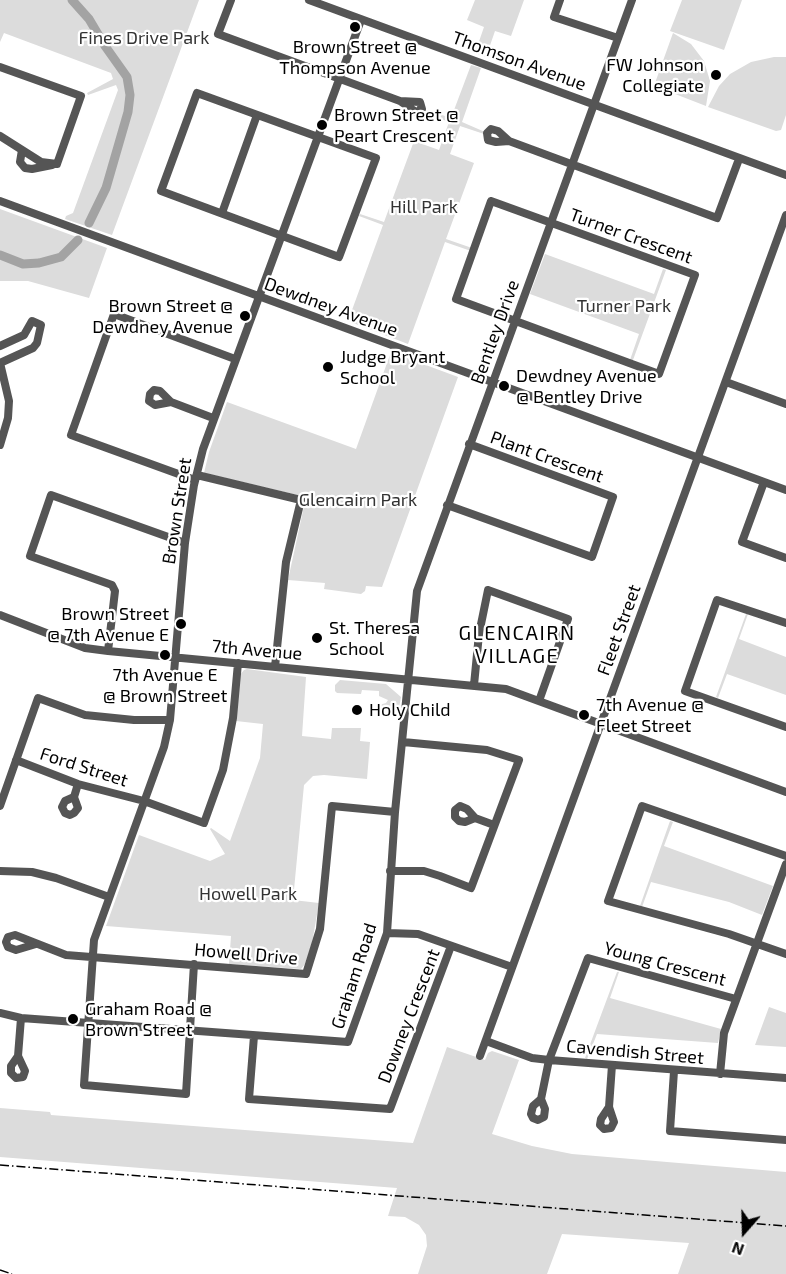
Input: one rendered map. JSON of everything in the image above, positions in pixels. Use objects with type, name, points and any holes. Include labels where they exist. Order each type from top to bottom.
[{"type":"street","points":[[231,0],[218,34],[400,101]]},
{"type":"street","name":"Thomson Avenue","points":[[309,0],[786,175]]},
{"type":"street","points":[[560,0],[554,17],[618,38]]},
{"type":"street","name":"Bentley Drive","points":[[407,679],[417,591],[632,0]]},
{"type":"street","name":"Brown Street","points":[[189,1031],[186,1094],[84,1085],[94,940],[164,747],[170,720],[185,543],[196,477],[213,418],[361,20]]},
{"type":"street","points":[[0,67],[81,96],[57,164]]},
{"type":"street","points":[[197,93],[257,115],[376,159],[339,257],[161,191],[197,93]]},
{"type":"street","points":[[222,213],[257,115]]},
{"type":"street","points":[[0,136],[41,162],[57,164]]},
{"type":"street","points":[[510,141],[717,218],[739,159]]},
{"type":"street","points":[[22,150],[20,162],[24,168],[32,169],[57,164]]},
{"type":"street","name":"Dewdney Avenue","points":[[0,201],[786,490]]},
{"type":"street","points":[[515,321],[456,299],[491,201],[551,222]]},
{"type":"street","name":"Fleet Street","points":[[480,1056],[786,215]]},
{"type":"street","name":"Turner Crescent","points":[[515,321],[659,374],[695,275],[551,222]]},
{"type":"street","points":[[235,358],[114,314],[71,435],[196,477],[301,500],[286,562],[275,667]]},
{"type":"street","points":[[0,346],[24,335],[32,321],[41,325],[37,343],[33,348],[0,363],[9,401],[8,418],[0,444]]},
{"type":"street","points":[[726,382],[786,404]]},
{"type":"street","points":[[171,402],[213,418]]},
{"type":"street","name":"Plant Crescent","points":[[447,505],[592,557],[614,497],[469,444]]},
{"type":"street","points":[[764,482],[742,542],[786,558]]},
{"type":"street","points":[[108,651],[115,591],[112,585],[30,556],[51,495],[185,543]]},
{"type":"street","points":[[474,685],[479,634],[488,590],[568,619],[539,701]]},
{"type":"street","points":[[786,623],[717,600],[685,691],[786,727]]},
{"type":"street","name":"7th Avenue","points":[[0,615],[85,648],[506,689],[786,792]]},
{"type":"street","name":"Ford Street","points":[[16,760],[78,784],[144,801],[204,823],[223,770],[233,718],[238,663]]},
{"type":"street","name":"Graham Road","points":[[0,1013],[21,1018],[348,1042],[387,933],[390,871],[407,679]]},
{"type":"street","points":[[0,805],[39,698],[85,715],[134,720],[170,720]]},
{"type":"street","points":[[390,871],[424,872],[471,888],[519,760],[487,750],[403,742]]},
{"type":"street","points":[[74,797],[78,784]]},
{"type":"street","name":"Howell Drive","points":[[36,944],[66,955],[306,974],[320,929],[332,806],[395,812]]},
{"type":"street","points":[[786,856],[642,806],[608,901],[729,934],[786,954]]},
{"type":"street","points":[[475,818],[494,825]]},
{"type":"street","points":[[720,1074],[723,1037],[786,864]]},
{"type":"street","points":[[0,870],[40,874],[109,897]]},
{"type":"street","points":[[387,933],[418,934],[512,968]]},
{"type":"street","name":"Downey Crescent","points":[[254,1036],[249,1099],[390,1109],[451,946]]},
{"type":"street","name":"Young Crescent","points":[[549,1060],[588,958],[736,999]]},
{"type":"street","points":[[189,1031],[194,964]]},
{"type":"street","points":[[18,1056],[21,1018]]},
{"type":"street","name":"Cavendish Street","points":[[486,1041],[532,1058],[786,1078]]},
{"type":"street","points":[[542,1099],[549,1060]]},
{"type":"street","points":[[609,1107],[612,1065]]},
{"type":"street","points":[[675,1071],[670,1131],[786,1140]]},
{"type":"green space","name":"Fines Drive Park","points":[[0,0],[199,0],[112,235],[65,219],[73,213],[118,90],[116,85],[88,95],[87,93],[113,79],[111,73],[4,33],[0,42]]},
{"type":"green space","points":[[475,0],[524,0],[511,36],[495,31],[486,57],[475,53],[484,27],[467,20]]},
{"type":"green space","points":[[682,0],[742,0],[724,50],[670,31]]},
{"type":"green space","points":[[673,33],[691,44],[704,61],[710,81],[706,106],[657,87],[655,83]]},
{"type":"green space","points":[[786,57],[786,115],[781,130],[776,131],[708,107],[719,86],[730,74],[751,62]]},
{"type":"green space","name":"Hill Park","points":[[471,65],[481,68],[462,122],[485,132],[484,134],[460,126],[450,154],[474,163],[446,239],[472,248],[471,251],[445,242],[408,344],[348,321],[383,225],[359,216],[360,214],[384,222],[414,141],[439,150],[449,122],[426,113],[427,110],[451,118]]},
{"type":"green space","points":[[0,209],[107,248],[89,298],[28,281],[0,281]]},
{"type":"green space","name":"Turner Park","points":[[545,254],[654,294],[663,269],[666,270],[633,360],[630,360],[639,334],[530,294]]},
{"type":"green space","name":"Glencairn Park","points":[[391,352],[458,377],[382,587],[366,586],[365,591],[361,594],[324,589],[325,583],[288,580],[306,497],[204,473],[227,402],[356,449]]},
{"type":"green space","points":[[746,614],[748,614],[739,639],[786,657],[786,695],[727,674],[718,698],[716,697]]},
{"type":"green space","name":"Howell Park","points":[[247,669],[306,677],[302,736],[331,739],[332,728],[361,728],[360,741],[370,742],[367,779],[313,776],[304,785],[293,900],[319,903],[312,943],[301,969],[229,964],[231,936],[106,926],[139,835],[210,861],[225,854],[210,829],[230,841],[260,758],[263,724],[236,721],[240,675]]},
{"type":"green space","points":[[340,680],[386,684],[401,697],[399,708],[379,707],[388,700],[379,696],[379,691],[362,690],[361,694],[337,693],[335,685]]},
{"type":"green space","points":[[670,821],[673,822],[664,846],[773,886],[762,915],[729,902],[651,882],[642,907],[640,906]]},
{"type":"green space","points":[[617,972],[619,972],[610,998],[721,1029],[718,1043],[597,1034],[587,1059],[585,1058]]},
{"type":"green space","points":[[769,1007],[786,1013],[786,1047],[755,1045]]},
{"type":"green space","points":[[447,1047],[485,1060],[488,1053],[492,1051],[519,1060],[492,1134],[532,1146],[572,1154],[786,1172],[786,1274],[678,1274],[689,1243],[562,1234],[547,1274],[418,1274],[427,1246],[426,1235],[419,1225],[405,1217],[388,1216],[397,1188],[0,1157],[0,1108],[50,1112],[51,1115],[413,1143]]},
{"type":"waterway","points":[[72,0],[89,19],[127,77],[130,95],[128,112],[106,188],[89,223]]},
{"type":"waterway","points":[[123,77],[124,73]]},
{"type":"waterway","points":[[0,255],[23,264],[39,263],[61,257],[78,240]]},
{"type":"railway","points":[[0,1165],[786,1226]]},
{"type":"railway","points":[[0,1270],[12,1274]]},
{"type":"place","name":"Brown Street @ Thompson Avenue","points":[[355,27]]},
{"type":"place","name":"FW Johnson Collegiate","points":[[716,75]]},
{"type":"place","name":"Brown Street @ Peart Crescent","points":[[322,125]]},
{"type":"place","name":"Brown Street @ Dewdney Avenue","points":[[245,316]]},
{"type":"place","name":"Judge Bryant School","points":[[328,367]]},
{"type":"place","name":"Dewdney Avenue @ Bentley Drive","points":[[504,386]]},
{"type":"place","name":"Brown Street @ 7th Avenue E","points":[[181,624]]},
{"type":"place","name":"St. Theresa School","points":[[317,638]]},
{"type":"place","name":"7th Avenue E @ Brown Street","points":[[165,655]]},
{"type":"place","name":"Holy Child","points":[[357,710]]},
{"type":"place","name":"7th Avenue @ Fleet Street","points":[[584,715]]},
{"type":"place","name":"Graham Road @ Brown Street","points":[[73,1019]]},
{"type":"district","name":"GLENCAIRN VILLAGE","points":[[517,644]]}]
